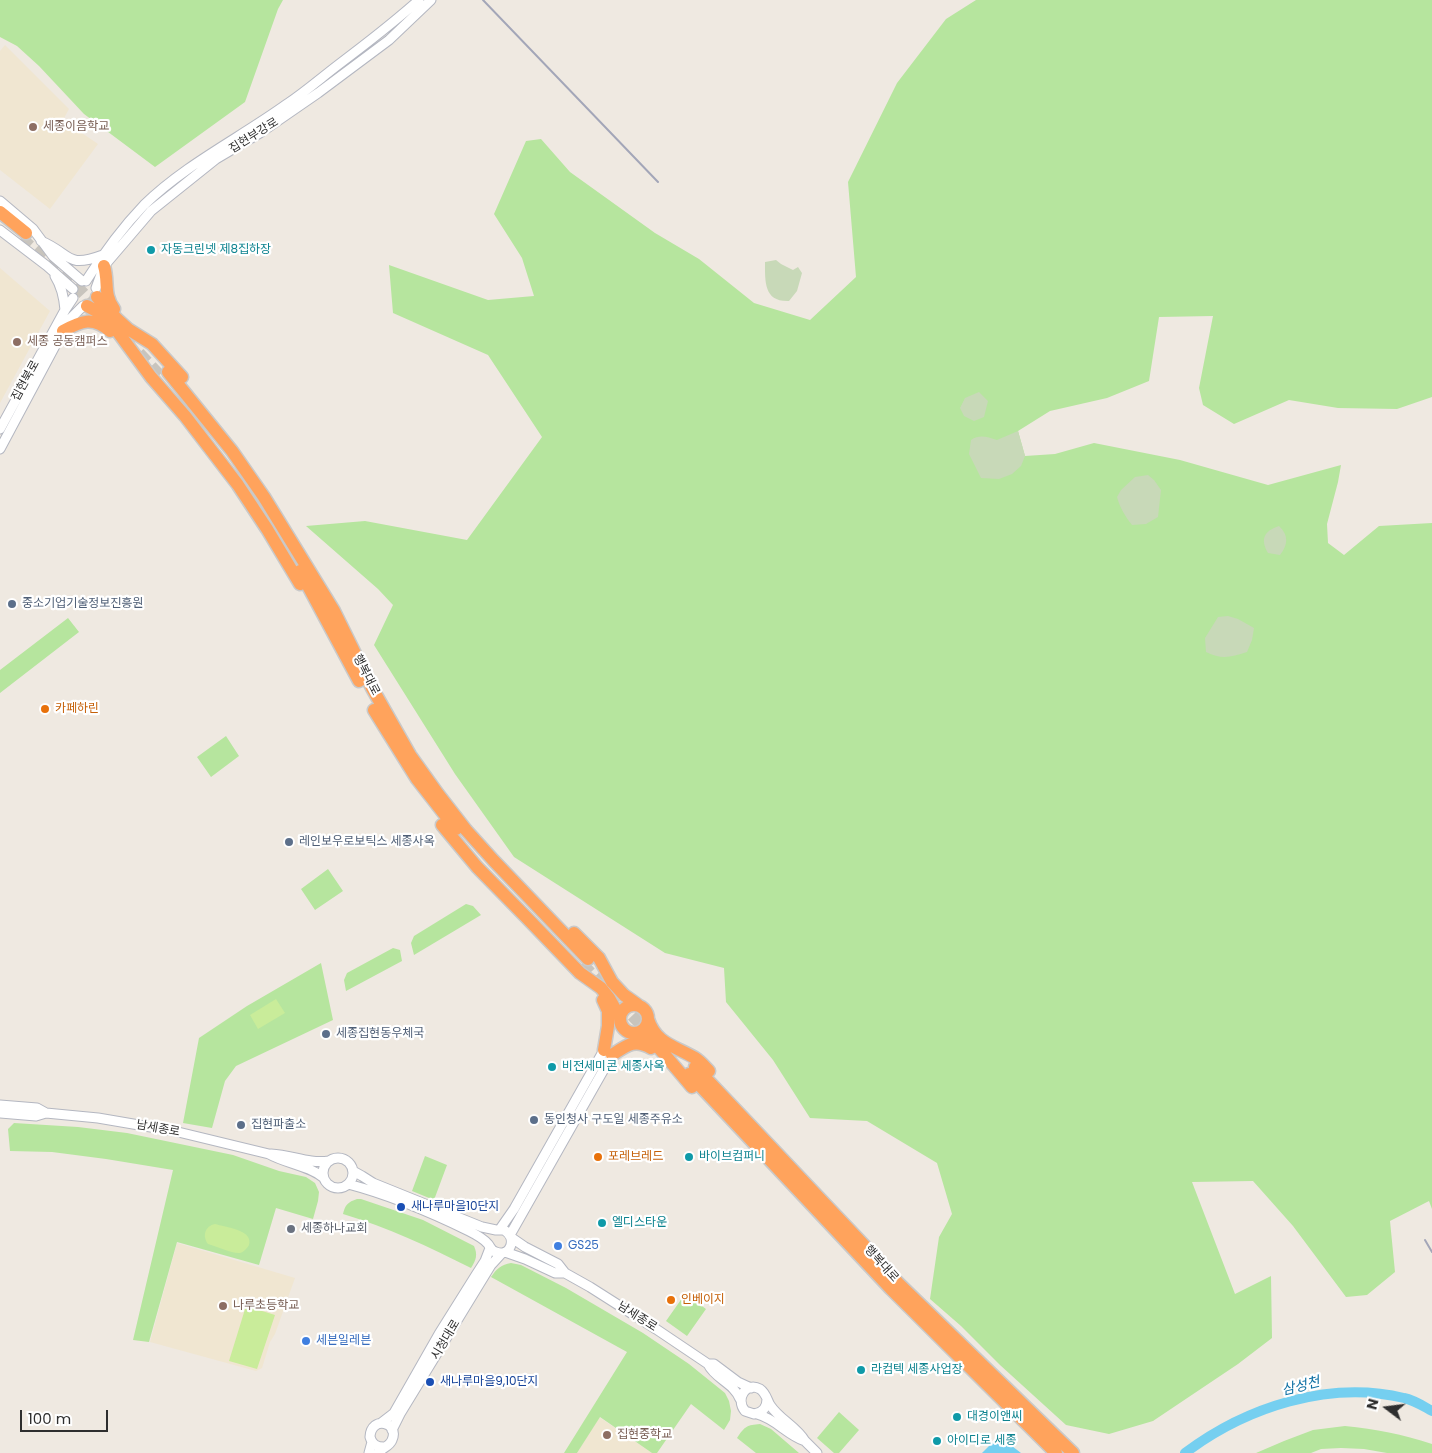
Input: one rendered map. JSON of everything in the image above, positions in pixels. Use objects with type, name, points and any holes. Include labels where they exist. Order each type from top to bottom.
[{"type":"highway","points":[[0,212],[24,236],[0,222]]},
{"type":"highway","points":[[104,260],[106,292],[110,303],[130,326],[152,344],[160,372],[186,416],[238,485],[300,583],[330,613]]},
{"type":"highway","points":[[91,299],[128,329],[152,344]]},
{"type":"highway","points":[[91,299],[100,313],[238,447],[296,530],[319,569],[330,613]]},
{"type":"highway","points":[[58,332],[84,321],[99,323],[114,335],[138,364],[160,372]]},
{"type":"highway","name":"행복대로","points":[[330,613],[387,733],[444,817],[497,876],[587,964]]},
{"type":"highway","points":[[369,692],[462,818],[494,852],[587,964],[600,988],[609,998],[624,1030],[650,1040],[691,1069]]},
{"type":"highway","points":[[587,964],[612,982],[644,1012],[657,1037],[691,1069]]},
{"type":"highway","points":[[587,964],[608,1011],[608,1053]]},
{"type":"highway","points":[[608,1053],[624,1008],[633,1004],[644,1012]]},
{"type":"highway","points":[[608,1053],[626,1038],[645,1028],[644,1012]]},
{"type":"highway","points":[[608,1053],[630,1044],[643,1043],[691,1069]]},
{"type":"highway","name":"행복대로","points":[[691,1069],[872,1261],[898,1283],[1073,1453]]},
{"type":"highway","name":"행복대로","points":[[872,1261],[891,1289],[1056,1453]]},
{"type":"street","name":"집현부강로","points":[[91,299],[104,260],[143,206],[197,162],[287,104],[419,0]]},
{"type":"street","name":"집현부강로","points":[[58,332],[65,310],[78,282],[84,281],[151,211],[216,159],[260,133],[366,58],[389,40],[431,0]]},
{"type":"street","points":[[0,201],[34,229],[53,256],[84,281],[94,284],[91,299],[58,332],[0,449]]},
{"type":"street","points":[[0,230],[47,266],[73,294],[77,304],[91,299]]},
{"type":"street","points":[[41,241],[54,246],[68,258],[76,261],[104,260]]},
{"type":"street","points":[[47,266],[57,278],[61,287],[65,310]]},
{"type":"street","name":"집현북로","points":[[0,429],[58,332]]},
{"type":"street","points":[[489,1246],[489,1236],[498,1229],[514,1209],[608,1053]]},
{"type":"street","points":[[348,1184],[372,1190],[426,1211],[472,1232],[493,1251],[504,1252],[511,1246],[511,1236],[608,1053]]},
{"type":"street","name":"남세종로","points":[[0,1105],[37,1108],[46,1113]]},
{"type":"street","name":"남세종로","points":[[0,1114],[36,1116],[46,1113],[98,1118],[174,1131],[269,1154],[284,1154],[311,1162],[329,1161]]},
{"type":"street","name":"남세종로","points":[[269,1154],[280,1160],[312,1170],[324,1178]]},
{"type":"street","points":[[336,1158],[344,1159],[350,1164],[353,1171],[353,1176],[348,1184],[340,1188],[330,1186],[324,1178],[324,1168],[329,1161],[336,1158]]},
{"type":"street","points":[[353,1171],[373,1183],[482,1227],[508,1232],[511,1236]]},
{"type":"street","name":"남세종로","points":[[511,1236],[524,1247],[558,1264],[564,1273],[648,1324],[708,1364],[711,1370],[734,1388],[740,1399]]},
{"type":"street","name":"시청대로","points":[[381,1423],[394,1413],[439,1334],[484,1261],[489,1246]]},
{"type":"street","name":"남세종로","points":[[504,1252],[525,1259],[555,1274],[564,1273]]},
{"type":"street","name":"시청대로","points":[[392,1430],[488,1270],[504,1252]]},
{"type":"street","name":"남세종로","points":[[708,1364],[714,1364],[738,1382],[751,1388]]},
{"type":"street","points":[[805,1442],[800,1432],[778,1415],[762,1390],[751,1388],[744,1392],[740,1399],[745,1411],[751,1414],[766,1416],[805,1442],[817,1453]]},
{"type":"street","points":[[757,1414],[764,1410],[767,1399]]},
{"type":"street","points":[[381,1423],[389,1425],[392,1430],[392,1440],[381,1450],[372,1442],[370,1437],[372,1428],[375,1426],[381,1423]]},
{"type":"street","points":[[369,1453],[372,1442]]},
{"type":"shaded area","name":"세종이음학교","points":[[5,45],[69,109],[63,120],[64,126],[69,131],[76,129],[98,144],[50,209],[0,170],[0,51]]},
{"type":"shaded area","name":"세종 공동캠퍼스","points":[[0,268],[50,311],[0,403]]},
{"type":"shaded area","name":"나루초등학교","points":[[177,1243],[295,1278],[262,1368],[256,1371],[150,1342]]},
{"type":"shaded area","name":"집현중학교","points":[[599,1417],[652,1453],[577,1453]]},
{"type":"green space","points":[[0,0],[283,0],[278,9],[245,102],[155,167],[84,114],[39,66],[17,46],[0,37]]},
{"type":"green space","points":[[976,0],[1432,0],[1432,397],[1397,409],[1338,408],[1289,400],[1234,424],[1203,405],[1199,388],[1213,316],[1159,317],[1149,381],[1107,398],[1050,411],[1018,431],[1025,456],[1055,454],[1094,443],[1180,460],[1268,485],[1341,465],[1327,524],[1328,543],[1344,555],[1379,526],[1432,523],[1432,1209],[1429,1201],[1390,1221],[1395,1272],[1367,1295],[1346,1297],[1293,1226],[1253,1181],[1192,1182],[1235,1294],[1271,1276],[1272,1338],[1238,1364],[1153,1421],[1109,1434],[1066,1425],[930,1299],[939,1237],[952,1214],[937,1163],[867,1121],[810,1118],[773,1060],[726,1002],[724,968],[665,953],[514,857],[455,774],[374,645],[393,605],[378,589],[306,526],[365,521],[467,540],[542,437],[488,355],[393,313],[389,265],[488,300],[534,296],[522,258],[494,214],[526,141],[541,139],[570,172],[655,233],[699,259],[754,303],[810,320],[856,277],[848,182],[897,83],[946,19]]},
{"type":"green space","points":[[776,260],[793,270],[798,267],[802,273],[797,291],[789,301],[775,298],[770,294],[766,283],[765,262]]},
{"type":"green space","points":[[979,392],[988,401],[984,417],[974,421],[964,416],[960,408],[965,398]]},
{"type":"green space","points":[[1018,431],[1025,456],[1021,466],[1012,474],[999,479],[981,478],[969,454],[971,440],[987,437],[997,440]]},
{"type":"green space","points":[[1148,475],[1161,490],[1158,517],[1146,524],[1132,525],[1123,512],[1117,497],[1121,490],[1135,477]]},
{"type":"green space","points":[[1279,526],[1286,536],[1285,548],[1280,555],[1268,553],[1264,544],[1265,536],[1270,530]]},
{"type":"green space","points":[[1228,616],[1254,628],[1247,652],[1226,657],[1206,652],[1205,638],[1218,617]]},
{"type":"green space","points":[[68,618],[79,632],[0,693],[0,670]]},
{"type":"green space","points":[[226,736],[239,756],[211,777],[197,757]]},
{"type":"green space","points":[[328,869],[343,891],[315,910],[301,889]]},
{"type":"green space","points":[[466,904],[473,906],[481,915],[414,955],[411,943],[414,936]]},
{"type":"green space","points":[[393,948],[400,950],[402,961],[346,991],[344,980],[347,973]]},
{"type":"green space","points":[[321,963],[333,1020],[236,1066],[225,1081],[212,1128],[183,1123],[199,1038],[247,1006]]},
{"type":"green space","points":[[276,999],[285,1013],[258,1029],[250,1015]]},
{"type":"green space","points":[[14,1123],[78,1127],[127,1133],[233,1155],[279,1171],[306,1177],[315,1183],[319,1192],[313,1219],[276,1208],[259,1265],[177,1242],[149,1342],[133,1340],[173,1170],[52,1152],[10,1151],[8,1129]]},
{"type":"green space","points":[[425,1156],[447,1165],[434,1200],[412,1191]]},
{"type":"green space","points":[[357,1199],[423,1220],[474,1246],[476,1255],[473,1265],[471,1268],[408,1238],[343,1214],[347,1204]]},
{"type":"green space","points":[[215,1224],[243,1233],[249,1240],[249,1245],[243,1252],[237,1253],[208,1244],[205,1232]]},
{"type":"green space","points":[[511,1263],[521,1265],[566,1288],[643,1333],[689,1364],[725,1393],[731,1411],[730,1420],[724,1430],[691,1404],[657,1453],[652,1453],[600,1417],[577,1453],[564,1453],[627,1352],[491,1277],[500,1267]]},
{"type":"green space","points":[[685,1294],[706,1309],[687,1336],[666,1321]]},
{"type":"green space","points":[[246,1306],[275,1315],[257,1369],[229,1361]]},
{"type":"green space","points":[[839,1412],[859,1430],[839,1453],[834,1453],[817,1438]]},
{"type":"green space","points":[[760,1424],[771,1429],[799,1453],[756,1453],[737,1438],[747,1427]]},
{"type":"green space","points":[[1345,1426],[1389,1432],[1421,1440],[1432,1444],[1432,1453],[1387,1453],[1341,1448],[1321,1449],[1311,1453],[1256,1453],[1313,1430]]},
{"type":"water","points":[[999,1436],[1021,1453],[982,1453]]},
{"type":"waterway","name":"삼성천","points":[[1185,1453],[1234,1422],[1261,1411],[1318,1395],[1376,1393],[1408,1399],[1432,1411]]},
{"type":"tunnel","points":[[21,238],[82,292],[101,313]]},
{"type":"tunnel","points":[[139,353],[162,378]]},
{"type":"tunnel","points":[[582,964],[657,1041]]},
{"type":"railway","points":[[483,0],[658,182]]},
{"type":"railway","points":[[1425,1240],[1432,1252]]},
{"type":"place","name":"세종이음학교","points":[[33,127]]},
{"type":"place","name":"자동크린넷 제8집하장","points":[[151,250]]},
{"type":"place","name":"세종 공동캠퍼스","points":[[17,342]]},
{"type":"place","name":"중소기업기술정보진흥원","points":[[12,604]]},
{"type":"place","name":"카페하린","points":[[45,709]]},
{"type":"place","name":"레인보우로보틱스 세종사옥","points":[[289,842]]},
{"type":"place","name":"세종집현동우체국","points":[[326,1034]]},
{"type":"place","name":"비전세미콘 세종사옥","points":[[552,1067]]},
{"type":"place","name":"동인청사 구도일 세종주유소","points":[[534,1120]]},
{"type":"place","name":"집현파출소","points":[[241,1125]]},
{"type":"place","name":"포레브레드","points":[[598,1157]]},
{"type":"place","name":"바이브컴퍼니","points":[[689,1157]]},
{"type":"place","name":"새나루마을10단지","points":[[401,1207]]},
{"type":"place","name":"엘디스타운","points":[[602,1223]]},
{"type":"place","name":"세종하나교회","points":[[291,1229]]},
{"type":"place","name":"GS25","points":[[558,1246]]},
{"type":"place","name":"인베이지","points":[[671,1300]]},
{"type":"place","name":"나루초등학교","points":[[223,1306]]},
{"type":"place","name":"세븐일레븐","points":[[306,1341]]},
{"type":"place","name":"라컴텍 세종사업장","points":[[861,1370]]},
{"type":"place","name":"새나루마을9,10단지","points":[[430,1382]]},
{"type":"place","name":"대경이앤씨","points":[[957,1417]]},
{"type":"place","name":"집현중학교","points":[[607,1435]]},
{"type":"place","name":"아이디로 세종","points":[[937,1441]]}]
